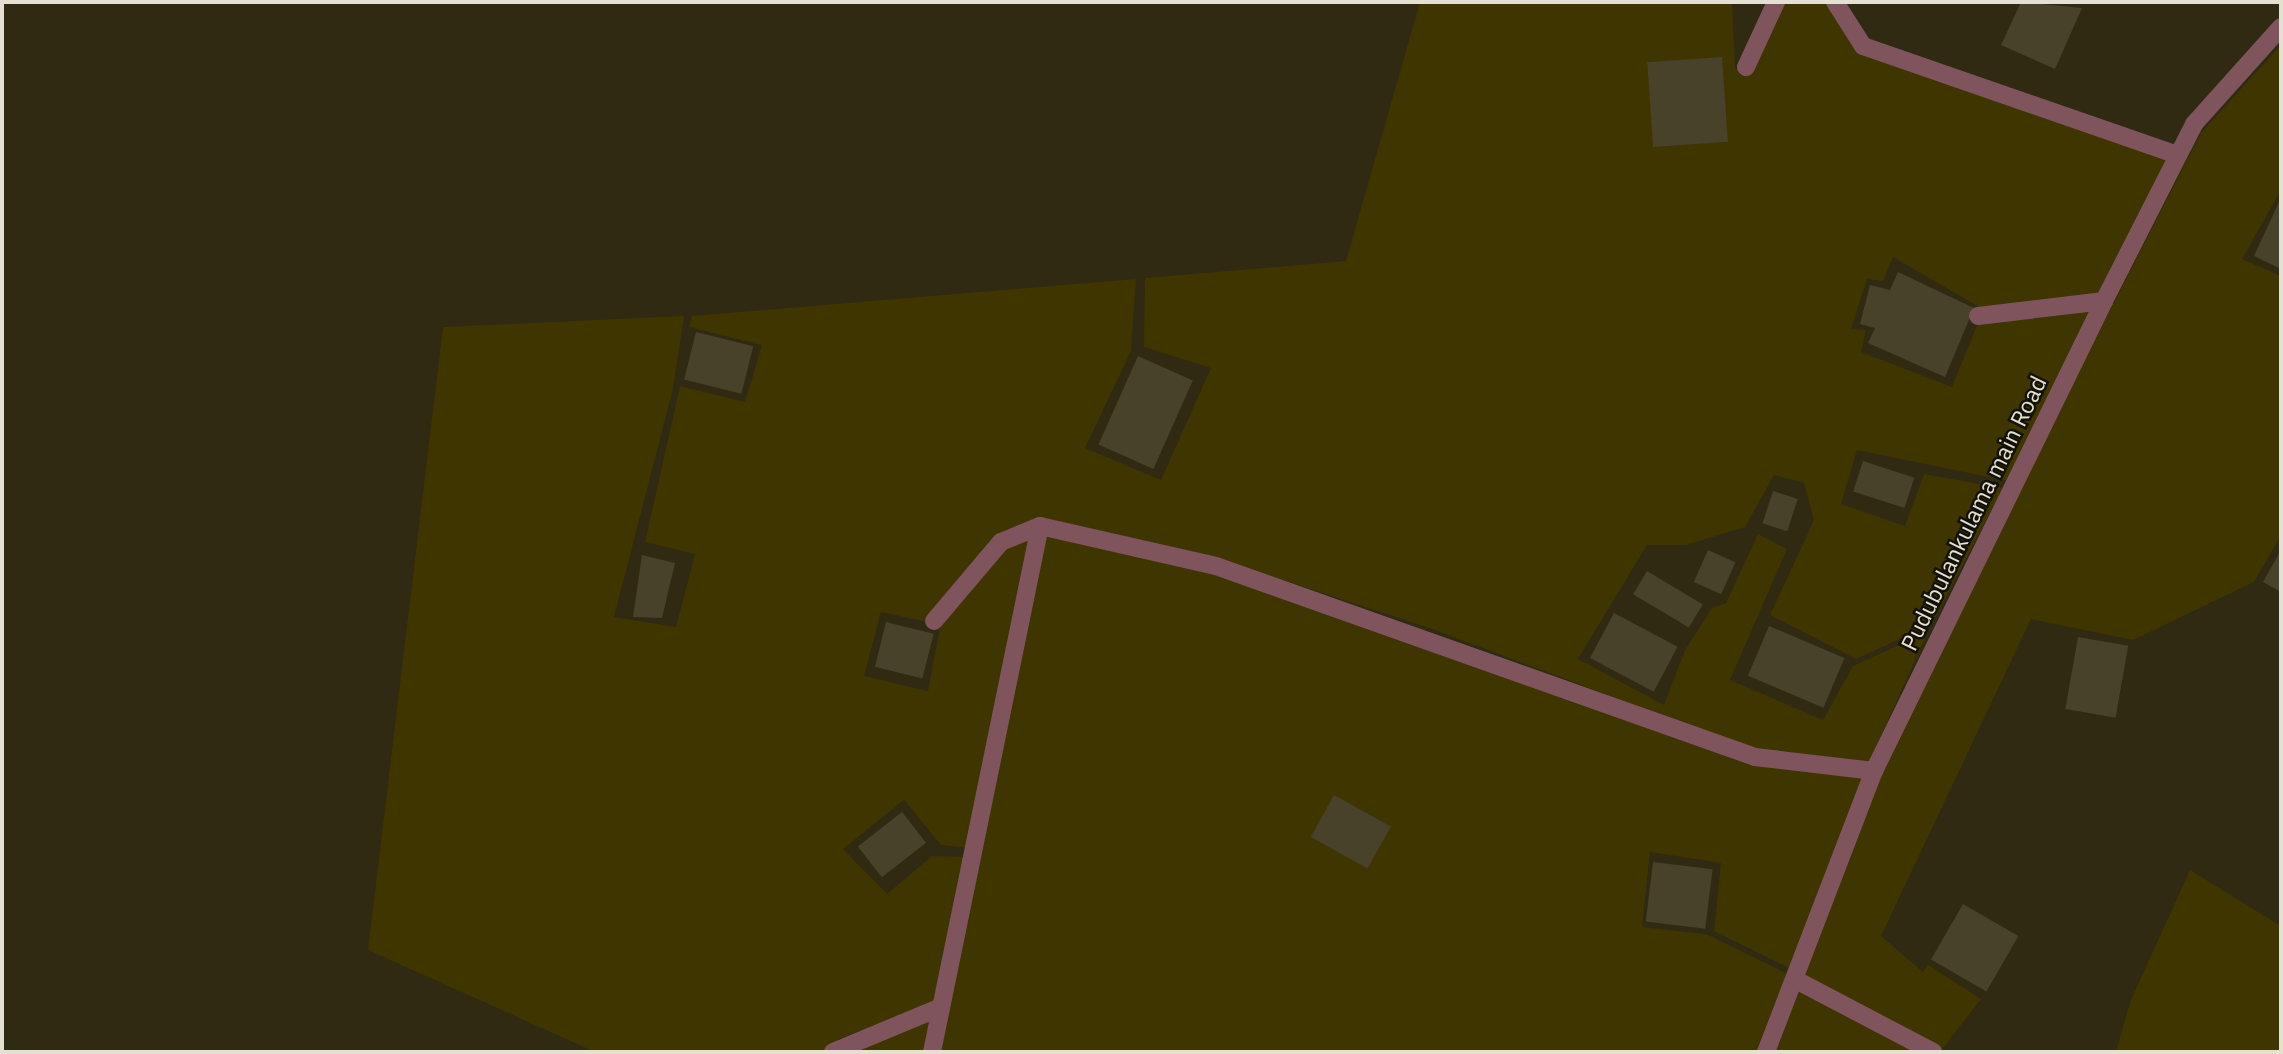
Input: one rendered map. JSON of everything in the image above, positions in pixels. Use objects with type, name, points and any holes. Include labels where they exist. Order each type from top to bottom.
[{"type":"street","points":[[1746,67],[1776,2]]},
{"type":"street","points":[[1835,2],[1863,46],[2178,155]]},
{"type":"street","name":"Pudubulankulama main Road","points":[[1766,1052],[1874,771],[2104,301],[2194,124],[2281,27]]},
{"type":"street","points":[[1978,316],[2104,301]]},
{"type":"street","points":[[934,621],[1001,542],[1041,526],[1216,566],[1755,757],[1874,771]]},
{"type":"street","points":[[932,1052],[1041,526]]},
{"type":"street","points":[[1796,979],[1933,1052]]},
{"type":"street","points":[[833,1052],[941,1007]]},
{"type":"shaded area","points":[[1420,2],[1732,2],[1735,68],[1748,75],[1782,2],[1826,2],[1857,52],[2171,158],[2100,296],[1979,307],[1893,257],[1883,281],[1867,279],[1851,329],[1866,330],[1861,352],[1952,387],[1978,323],[2093,308],[2008,481],[1857,450],[1841,504],[1905,526],[1924,474],[2003,488],[1932,624],[1856,659],[1770,615],[1814,520],[1804,483],[1774,475],[1745,527],[1686,545],[1647,545],[1578,659],[1664,705],[1685,650],[1712,608],[1726,603],[1758,534],[1787,549],[1730,680],[1823,720],[1853,666],[1928,632],[1868,764],[1758,751],[1432,629],[1213,557],[1042,518],[999,535],[927,622],[881,612],[864,676],[928,691],[940,627],[1005,546],[1034,535],[970,848],[941,845],[904,800],[843,849],[887,894],[932,856],[968,857],[937,1001],[839,1039],[822,1052],[595,1052],[368,950],[443,327],[684,316],[673,389],[614,617],[676,627],[695,554],[645,542],[680,386],[745,402],[762,345],[689,327],[692,316],[1136,279],[1131,351],[1085,448],[1161,480],[1211,368],[1144,347],[1145,278],[1346,261]]},
{"type":"shaded area","points":[[2281,45],[2281,190],[2242,259],[2281,276],[2281,535],[2254,582],[2133,640],[2031,619],[1881,936],[1923,972],[1928,965],[1981,999],[1940,1052],[1803,978],[1856,828],[1965,593],[2201,133]]},
{"type":"shaded area","points":[[1043,531],[1215,572],[1757,762],[1870,773],[1846,819],[1793,970],[1714,931],[1721,863],[1650,852],[1642,927],[1706,934],[1790,975],[1757,1052],[941,1052]]},
{"type":"shaded area","points":[[2190,870],[2281,926],[2281,1052],[2116,1052],[2130,1002]]},
{"type":"shaded area","points":[[1800,985],[1922,1052],[1770,1052]]},
{"type":"shaded area","points":[[935,1013],[927,1052],[846,1052]]},
{"type":"building","points":[[2021,2],[2082,8],[2055,69],[2001,45]]},
{"type":"building","points":[[1722,57],[1728,142],[1653,147],[1647,62]]},
{"type":"building","points":[[2279,202],[2281,203],[2281,269],[2254,256]]},
{"type":"building","points":[[1898,272],[1974,308],[1945,377],[1868,343],[1875,328],[1860,324],[1870,285],[1890,290]]},
{"type":"building","points":[[696,332],[753,346],[741,394],[684,380]]},
{"type":"building","points":[[1138,356],[1193,380],[1153,469],[1099,445]]},
{"type":"building","points":[[1863,461],[1914,478],[1904,508],[1853,491]]},
{"type":"building","points":[[1773,491],[1798,499],[1787,531],[1762,523]]},
{"type":"building","points":[[1708,550],[1735,562],[1721,594],[1694,582]]},
{"type":"building","points":[[2281,550],[2281,592],[2263,582]]},
{"type":"building","points":[[642,555],[675,563],[662,618],[633,617]]},
{"type":"building","points":[[1647,571],[1703,604],[1689,628],[1633,594]]},
{"type":"building","points":[[1614,613],[1678,647],[1654,692],[1590,658]]},
{"type":"building","points":[[886,622],[934,634],[922,678],[875,667]]},
{"type":"building","points":[[1769,626],[1844,658],[1823,708],[1748,676]]},
{"type":"building","points":[[2078,637],[2128,646],[2116,718],[2065,709]]},
{"type":"building","points":[[1334,795],[1391,827],[1368,868],[1311,837]]},
{"type":"building","points":[[902,812],[926,843],[882,877],[858,846]]},
{"type":"building","points":[[1653,862],[1713,869],[1705,929],[1646,922]]},
{"type":"building","points":[[1963,904],[2018,936],[1986,991],[1931,959]]}]
